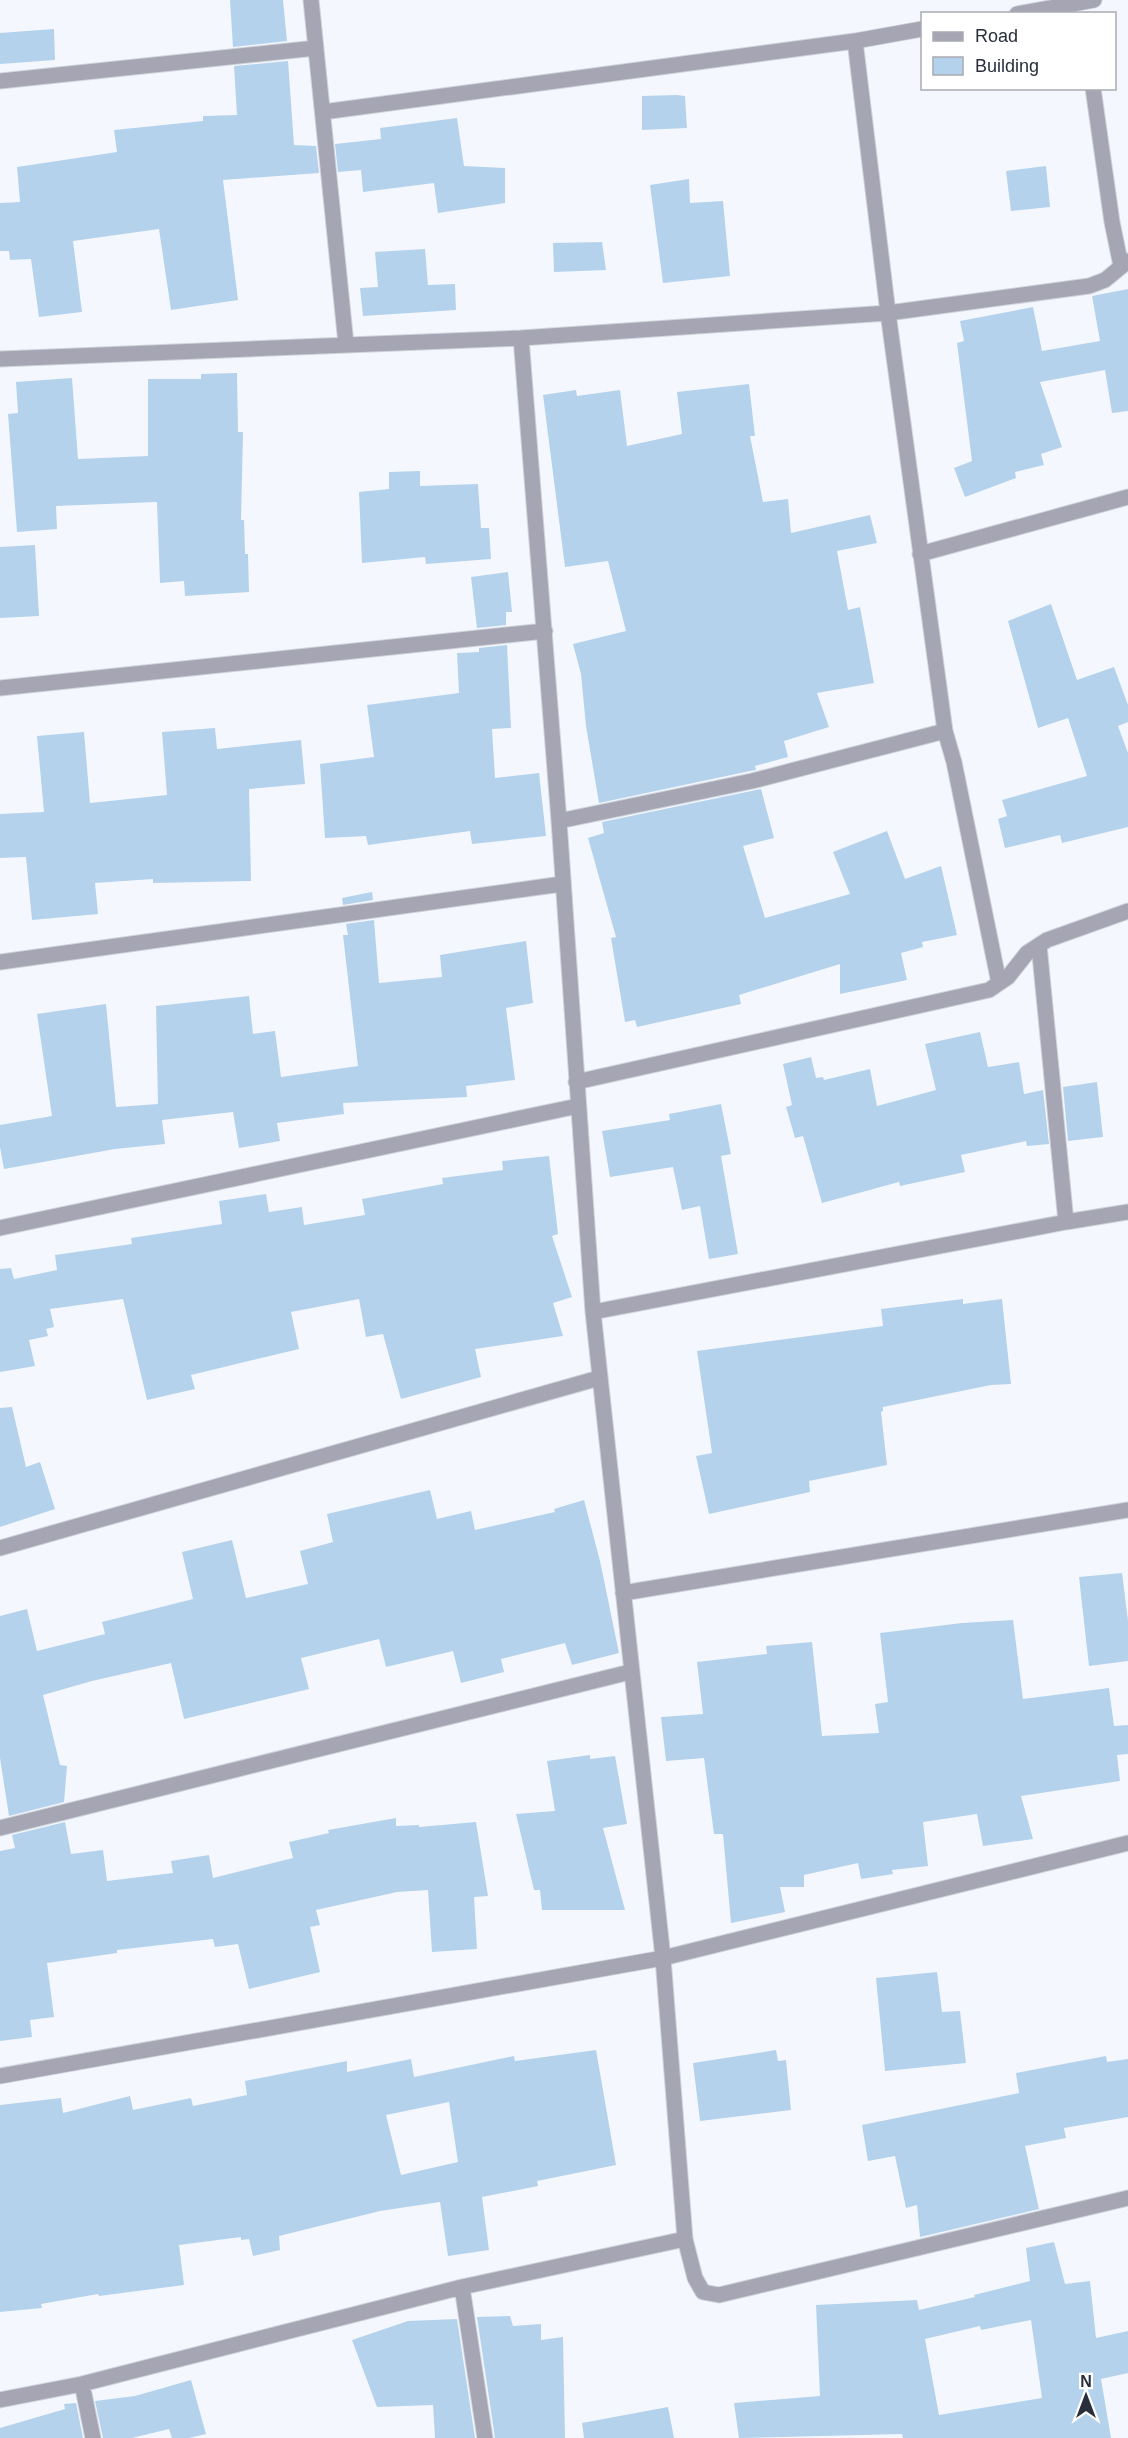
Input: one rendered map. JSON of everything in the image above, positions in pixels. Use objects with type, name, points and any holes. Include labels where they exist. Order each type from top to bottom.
[{"type":"street","points":[[311,0],[346,344]]},
{"type":"street","points":[[1030,12],[1084,4]]},
{"type":"street","points":[[323,112],[855,41],[921,29]]},
{"type":"street","points":[[855,41],[888,314],[945,732],[954,762],[999,983]]},
{"type":"street","points":[[0,81],[316,48]]},
{"type":"street","points":[[0,359],[521,338],[888,314],[1089,286],[1105,280],[1125,264],[1112,222],[1093,90]]},
{"type":"street","points":[[521,338],[559,821],[592,1312],[663,1958],[685,2239],[695,2278],[703,2292],[719,2295],[1128,2198]]},
{"type":"street","points":[[920,554],[1128,497]]},
{"type":"street","points":[[0,688],[545,632]]},
{"type":"street","points":[[559,821],[752,781],[945,732]]},
{"type":"street","points":[[0,962],[562,884]]},
{"type":"street","points":[[576,1082],[989,990],[1008,977],[1027,953],[1039,945],[1128,911]]},
{"type":"street","points":[[1039,945],[1066,1222]]},
{"type":"street","points":[[0,1228],[578,1106]]},
{"type":"street","points":[[592,1312],[1128,1212]]},
{"type":"street","points":[[0,1548],[599,1378]]},
{"type":"street","points":[[623,1593],[1128,1510]]},
{"type":"street","points":[[0,1828],[630,1672]]},
{"type":"street","points":[[0,2076],[663,1958],[1128,1843]]},
{"type":"street","points":[[0,2400],[82,2384],[462,2287],[685,2239]]},
{"type":"street","points":[[462,2287],[485,2438]]},
{"type":"street","points":[[82,2384],[93,2438]]},
{"type":"building","points":[[230,0],[283,0],[287,41],[233,47]]},
{"type":"building","points":[[54,29],[55,60],[0,64],[0,33]]},
{"type":"building","points":[[288,61],[294,145],[316,146],[319,173],[223,180],[238,300],[171,310],[159,229],[73,241],[82,312],[39,317],[31,259],[10,260],[9,251],[0,251],[0,203],[20,202],[17,167],[117,152],[114,130],[203,121],[203,116],[237,115],[234,66]]},
{"type":"building","points":[[642,96],[685,96],[687,128],[642,130]]},
{"type":"building","points":[[457,118],[464,166],[505,168],[505,203],[438,213],[434,183],[363,192],[361,170],[338,172],[335,144],[381,139],[380,128]]},
{"type":"building","points":[[1046,166],[1050,207],[1011,211],[1006,171]]},
{"type":"building","points":[[689,179],[690,203],[723,201],[730,276],[663,283],[650,185]]},
{"type":"building","points":[[602,242],[606,270],[554,272],[553,243]]},
{"type":"building","points":[[425,249],[428,285],[455,284],[456,310],[363,316],[360,288],[378,287],[375,252]]},
{"type":"building","points":[[1128,289],[1128,411],[1112,413],[1105,370],[1040,382],[1062,447],[1041,454],[1044,465],[1015,472],[1016,478],[965,497],[954,468],[972,461],[957,343],[964,341],[960,321],[1033,307],[1042,351],[1100,341],[1092,296]]},
{"type":"building","points":[[237,373],[238,432],[243,432],[241,520],[244,520],[245,554],[248,554],[249,592],[185,596],[184,581],[160,583],[157,502],[56,506],[57,529],[17,532],[8,414],[18,413],[16,382],[72,378],[78,459],[148,456],[148,379],[201,379],[201,374]]},
{"type":"building","points":[[749,384],[755,436],[750,436],[763,502],[788,499],[791,533],[870,515],[877,543],[837,551],[848,610],[860,607],[874,683],[817,693],[829,727],[784,741],[788,757],[755,766],[756,770],[599,803],[586,726],[581,674],[573,644],[626,631],[608,561],[565,567],[543,395],[576,390],[577,396],[620,390],[627,446],[682,434],[677,392]]},
{"type":"building","points":[[420,471],[420,486],[478,484],[481,528],[489,528],[491,559],[426,564],[425,557],[362,563],[359,492],[389,489],[389,472]]},
{"type":"building","points":[[35,545],[39,616],[0,618],[0,547]]},
{"type":"building","points":[[508,572],[512,612],[506,612],[506,625],[477,628],[471,577]]},
{"type":"building","points":[[1051,604],[1077,680],[1114,667],[1128,705],[1128,722],[1118,726],[1128,753],[1128,827],[1062,843],[1060,835],[1005,848],[998,819],[1007,816],[1002,800],[1087,776],[1068,718],[1038,728],[1008,621]]},
{"type":"building","points":[[507,645],[511,728],[492,729],[495,778],[539,773],[546,836],[472,844],[470,831],[368,845],[366,836],[325,838],[320,764],[374,757],[367,705],[459,693],[457,653],[479,652],[479,648]]},
{"type":"building","points":[[215,728],[217,749],[301,740],[305,784],[249,789],[251,881],[153,883],[153,879],[95,883],[98,914],[32,920],[26,857],[0,858],[0,814],[44,812],[37,736],[84,732],[90,803],[167,795],[162,732]]},
{"type":"building","points":[[761,789],[774,838],[743,846],[765,918],[850,894],[833,852],[887,831],[905,879],[941,866],[957,935],[922,942],[923,947],[901,953],[907,980],[840,994],[840,964],[739,995],[741,1004],[637,1027],[635,1020],[625,1022],[611,938],[616,937],[588,838],[604,833],[602,822]]},
{"type":"building","points":[[372,892],[373,900],[343,905],[342,898]]},
{"type":"building","points":[[374,920],[379,983],[442,977],[440,955],[526,941],[533,1003],[506,1008],[515,1080],[466,1086],[467,1097],[343,1103],[344,1114],[277,1123],[280,1141],[239,1148],[233,1112],[162,1120],[165,1144],[115,1149],[4,1169],[0,1147],[0,1125],[52,1116],[37,1014],[106,1004],[116,1107],[158,1104],[156,1006],[249,996],[253,1034],[275,1031],[281,1077],[358,1066],[343,935],[348,935],[346,924]]},
{"type":"building","points":[[980,1032],[988,1067],[1019,1062],[1024,1094],[1043,1090],[1049,1144],[1027,1146],[1026,1141],[961,1155],[965,1172],[900,1186],[899,1182],[822,1203],[803,1136],[795,1138],[786,1107],[792,1105],[783,1064],[811,1057],[816,1078],[823,1077],[824,1080],[870,1069],[877,1106],[936,1090],[925,1044]]},
{"type":"building","points":[[1097,1082],[1103,1137],[1068,1141],[1063,1087]]},
{"type":"building","points":[[721,1104],[731,1154],[721,1156],[738,1254],[709,1259],[700,1206],[682,1210],[673,1167],[610,1177],[602,1131],[670,1120],[669,1114]]},
{"type":"building","points":[[549,1156],[558,1234],[552,1236],[572,1297],[553,1303],[563,1336],[475,1349],[481,1377],[401,1399],[383,1334],[366,1337],[359,1299],[291,1312],[299,1349],[191,1375],[195,1389],[147,1400],[123,1299],[50,1309],[54,1327],[46,1329],[48,1336],[29,1340],[35,1366],[0,1372],[0,1269],[11,1268],[14,1279],[57,1270],[55,1255],[132,1244],[131,1238],[222,1224],[219,1201],[266,1194],[269,1212],[302,1207],[304,1225],[365,1215],[362,1199],[443,1184],[442,1178],[503,1170],[502,1161]]},
{"type":"building","points":[[963,1299],[963,1304],[1002,1299],[1011,1384],[991,1385],[883,1407],[881,1412],[887,1465],[809,1481],[810,1492],[709,1514],[696,1456],[712,1453],[697,1351],[883,1326],[881,1309]]},
{"type":"building","points":[[12,1407],[26,1467],[40,1462],[55,1509],[0,1527],[0,1408]]},
{"type":"building","points":[[430,1490],[437,1519],[471,1511],[475,1530],[555,1512],[554,1509],[584,1500],[600,1561],[619,1653],[572,1665],[565,1643],[501,1659],[504,1672],[461,1683],[453,1651],[386,1667],[379,1639],[301,1658],[309,1689],[184,1719],[171,1663],[92,1681],[43,1695],[60,1765],[67,1766],[64,1802],[9,1816],[0,1758],[0,1616],[27,1609],[37,1651],[105,1634],[102,1622],[193,1599],[182,1552],[232,1540],[246,1598],[308,1584],[300,1551],[333,1542],[327,1514]]},
{"type":"building","points":[[1122,1573],[1128,1621],[1128,1661],[1089,1666],[1079,1577]]},
{"type":"building","points":[[1013,1620],[1023,1699],[1109,1688],[1114,1726],[1128,1725],[1128,1754],[1117,1755],[1120,1781],[1021,1796],[1033,1839],[983,1846],[977,1814],[923,1822],[928,1866],[892,1870],[893,1874],[861,1879],[858,1863],[804,1875],[804,1887],[780,1887],[785,1912],[731,1923],[723,1834],[714,1834],[704,1758],[666,1761],[661,1717],[703,1714],[697,1662],[767,1654],[766,1646],[812,1642],[822,1736],[879,1733],[875,1704],[888,1702],[880,1633],[962,1623]]},
{"type":"building","points":[[590,1755],[590,1759],[615,1756],[627,1824],[603,1828],[625,1910],[542,1910],[540,1890],[534,1890],[516,1814],[555,1811],[547,1761]]},
{"type":"building","points":[[396,1818],[396,1826],[419,1825],[419,1827],[476,1822],[488,1896],[474,1897],[477,1949],[432,1952],[428,1890],[397,1892],[316,1910],[320,1925],[310,1927],[320,1972],[249,1989],[238,1944],[215,1947],[213,1939],[117,1950],[117,1953],[47,1963],[54,2017],[30,2020],[32,2037],[0,2041],[0,1851],[15,1848],[12,1835],[65,1822],[71,1854],[103,1850],[107,1881],[173,1873],[171,1861],[209,1855],[213,1878],[293,1858],[289,1842],[329,1833],[328,1830]]},
{"type":"building","points":[[937,1972],[942,2012],[960,2011],[966,2063],[885,2071],[876,1978]]},
{"type":"building","points":[[596,2050],[616,2165],[537,2181],[538,2186],[482,2197],[489,2250],[448,2256],[440,2202],[380,2211],[279,2236],[280,2250],[253,2256],[249,2239],[241,2240],[241,2237],[179,2245],[184,2285],[99,2296],[98,2294],[41,2304],[42,2308],[0,2312],[0,2105],[61,2098],[63,2113],[130,2096],[133,2110],[191,2098],[193,2106],[247,2095],[245,2081],[347,2061],[347,2072],[411,2059],[414,2077],[514,2056],[515,2061]],"holes":[[[449,2102],[458,2162],[401,2175],[386,2115]]]},
{"type":"building","points":[[776,2050],[778,2061],[786,2060],[791,2110],[700,2121],[693,2063]]},
{"type":"building","points":[[1106,2056],[1107,2062],[1128,2059],[1128,2117],[1064,2128],[1066,2138],[1025,2146],[1039,2209],[920,2237],[917,2205],[906,2208],[895,2156],[868,2161],[862,2125],[1019,2093],[1016,2073]]},
{"type":"building","points":[[1054,2242],[1065,2284],[1090,2281],[1096,2338],[1128,2331],[1128,2373],[1101,2379],[1111,2438],[903,2438],[902,2434],[739,2438],[734,2403],[820,2396],[816,2305],[917,2300],[919,2310],[975,2297],[974,2295],[1030,2281],[1026,2248]],"holes":[[[1031,2320],[1042,2398],[939,2415],[925,2339],[980,2326],[981,2330]]]},
{"type":"building","points":[[510,2316],[513,2326],[541,2324],[541,2340],[563,2337],[565,2438],[495,2438],[477,2317]]},
{"type":"building","points":[[457,2319],[475,2438],[435,2438],[433,2405],[377,2407],[352,2340],[408,2321]]},
{"type":"building","points":[[191,2380],[206,2434],[189,2438],[172,2438],[169,2429],[132,2438],[103,2438],[95,2401],[135,2396]]},
{"type":"building","points":[[76,2403],[83,2438],[0,2438],[0,2428],[65,2409],[64,2404]]},
{"type":"building","points":[[668,2407],[674,2438],[584,2438],[582,2423]]}]
